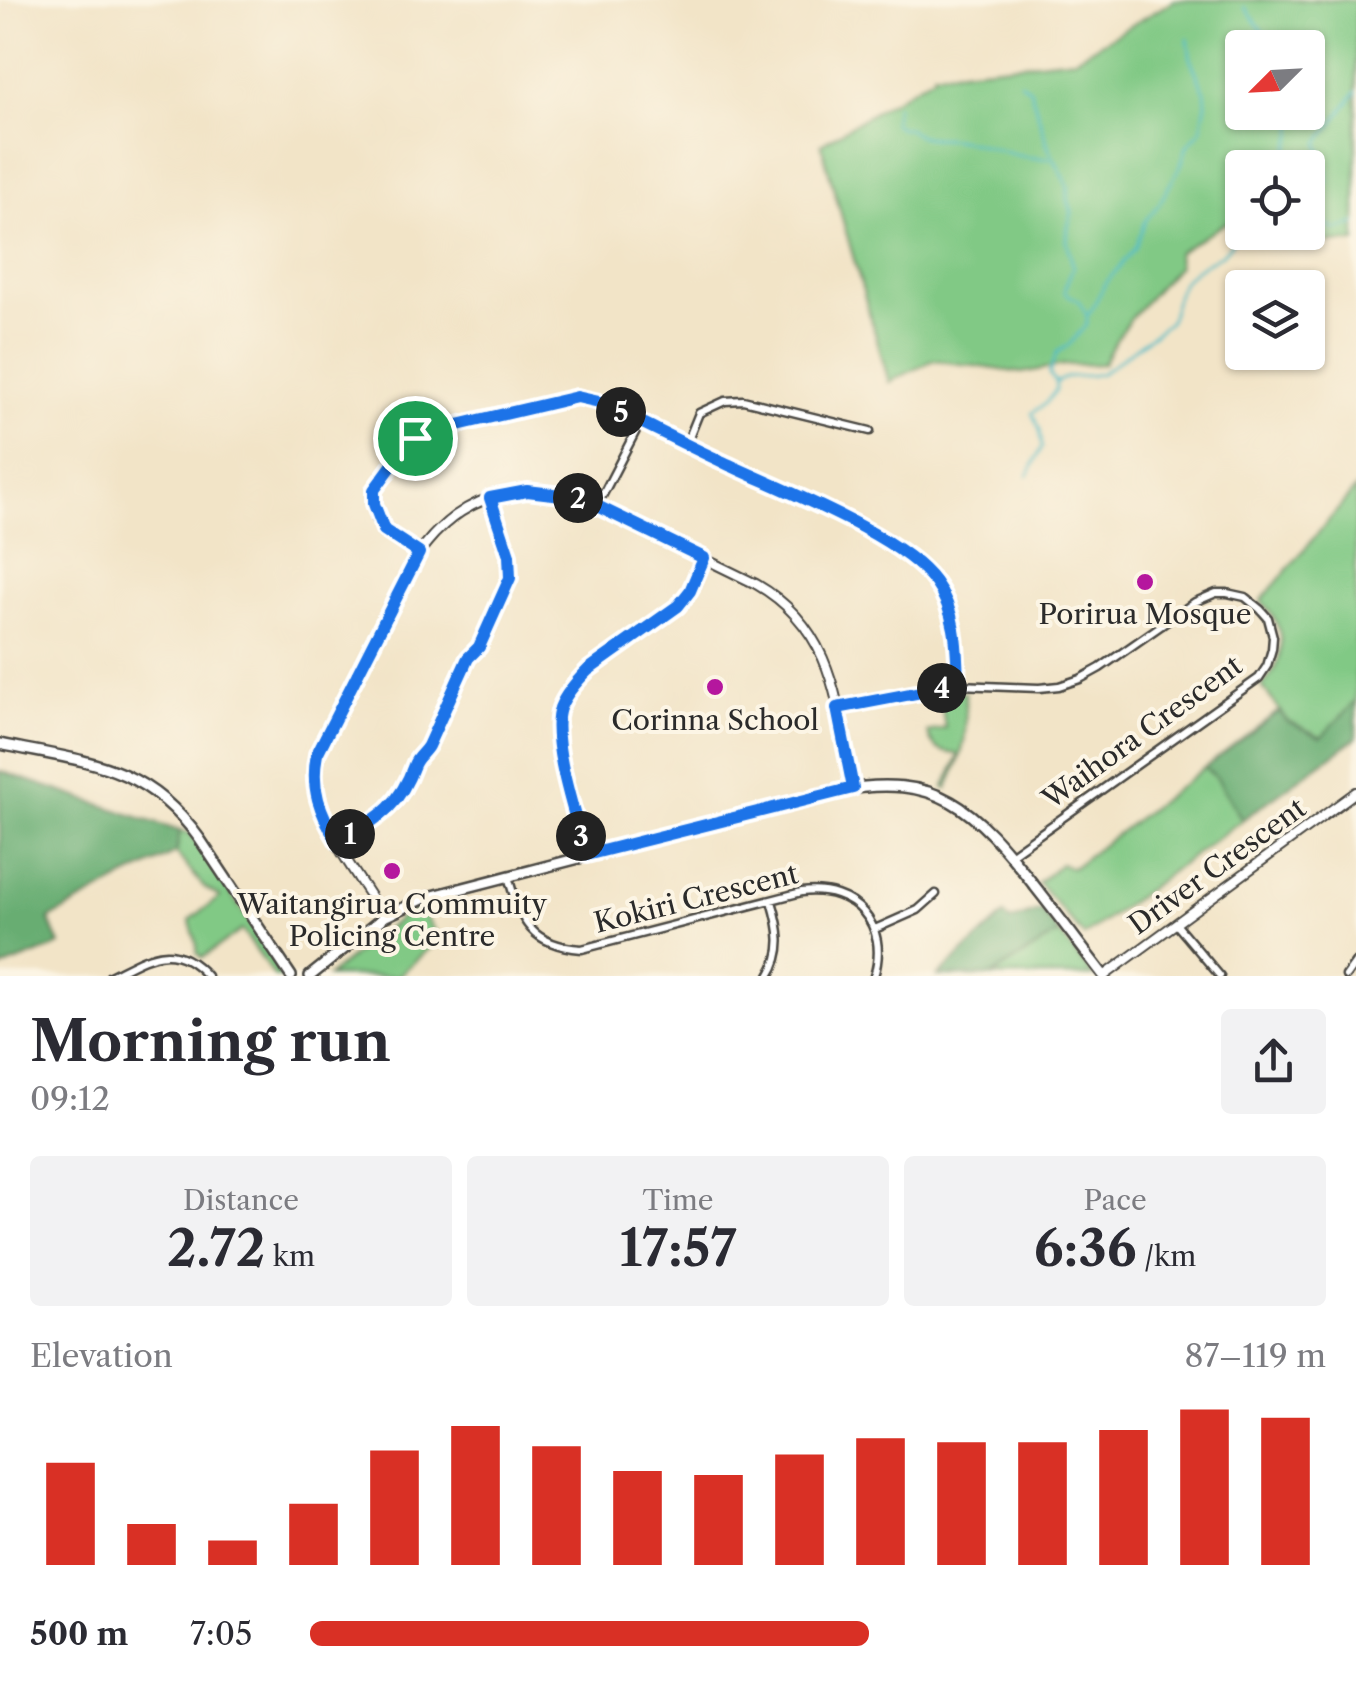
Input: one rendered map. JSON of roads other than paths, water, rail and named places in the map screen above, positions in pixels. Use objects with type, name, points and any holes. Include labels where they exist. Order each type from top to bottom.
[{"type":"main road","points":[[0,744],[117,770],[163,796],[187,821],[291,976]]},
{"type":"main road","points":[[310,976],[384,917],[425,898],[871,785],[900,786],[941,797],[975,816],[1104,976]]},
{"type":"street","points":[[419,553],[384,530],[374,504],[374,490],[382,476],[415,438],[437,429],[577,397],[599,402],[837,516],[912,559],[935,582],[950,609],[957,642],[958,685]]},
{"type":"street","points":[[686,445],[699,413],[726,401],[742,400],[870,430]]},
{"type":"street","points":[[597,506],[641,421]]},
{"type":"street","points":[[384,917],[323,817],[314,776],[317,754],[419,553],[454,516],[490,498],[540,491],[570,496],[770,592],[805,624],[825,660],[853,788]]},
{"type":"street","points":[[338,842],[388,810],[400,795],[506,590],[511,566],[490,498]]},
{"type":"street","points":[[586,855],[558,743],[560,708],[588,670],[678,606],[690,591],[704,558]]},
{"type":"street","name":"Waihora Crescent","points":[[837,708],[958,685],[1059,686],[1100,668],[1195,602],[1216,593],[1245,597],[1260,609],[1272,628],[1274,641],[1268,666],[1256,680],[1010,855]]},
{"type":"street","name":"Driver Crescent","points":[[1104,976],[1356,792]]},
{"type":"street","name":"Kokiri Crescent","points":[[508,875],[524,921],[538,936],[561,948],[582,949],[814,891],[837,894],[862,910],[874,929]]},
{"type":"street","points":[[874,976],[879,954],[874,929],[918,910],[936,894]]},
{"type":"street","points":[[769,976],[778,958],[780,942],[772,900]]},
{"type":"street","points":[[1176,924],[1220,976]]},
{"type":"street","points":[[113,976],[143,959],[170,953],[186,958],[207,976]]},
{"type":"street","points":[[1346,976],[1356,962]]},
{"type":"waterway","points":[[1245,7],[1262,30]]},
{"type":"waterway","points":[[1028,476],[1042,447],[1032,413],[1056,390],[1049,374],[1057,352],[1069,345],[1087,324],[1087,315],[1105,284],[1135,248],[1145,221],[1181,165],[1187,146],[1201,130],[1205,92],[1191,61],[1188,39]]},
{"type":"waterway","points":[[1020,82],[1030,89],[1049,149],[1068,185],[1072,213],[1067,241],[1073,267],[1065,293],[1078,300],[1086,314]]},
{"type":"waterway","points":[[1321,150],[1320,141],[1356,92]]},
{"type":"waterway","points":[[896,106],[893,123],[919,135],[966,141],[1026,157],[1050,158]]},
{"type":"waterway","points":[[1288,150],[1293,130]]},
{"type":"waterway","points":[[1325,161],[1328,181],[1325,184]]},
{"type":"waterway","points":[[1325,224],[1336,230],[1356,224]]},
{"type":"waterway","points":[[1057,382],[1102,373],[1168,323],[1185,279],[1226,250]]},
{"type":"place","name":"Porirua Mosque","points":[[1145,582]]},
{"type":"place","name":"Corinna School","points":[[715,687]]},
{"type":"place","name":"Waitangirua Commuity Policing Centre","points":[[392,871]]}]
